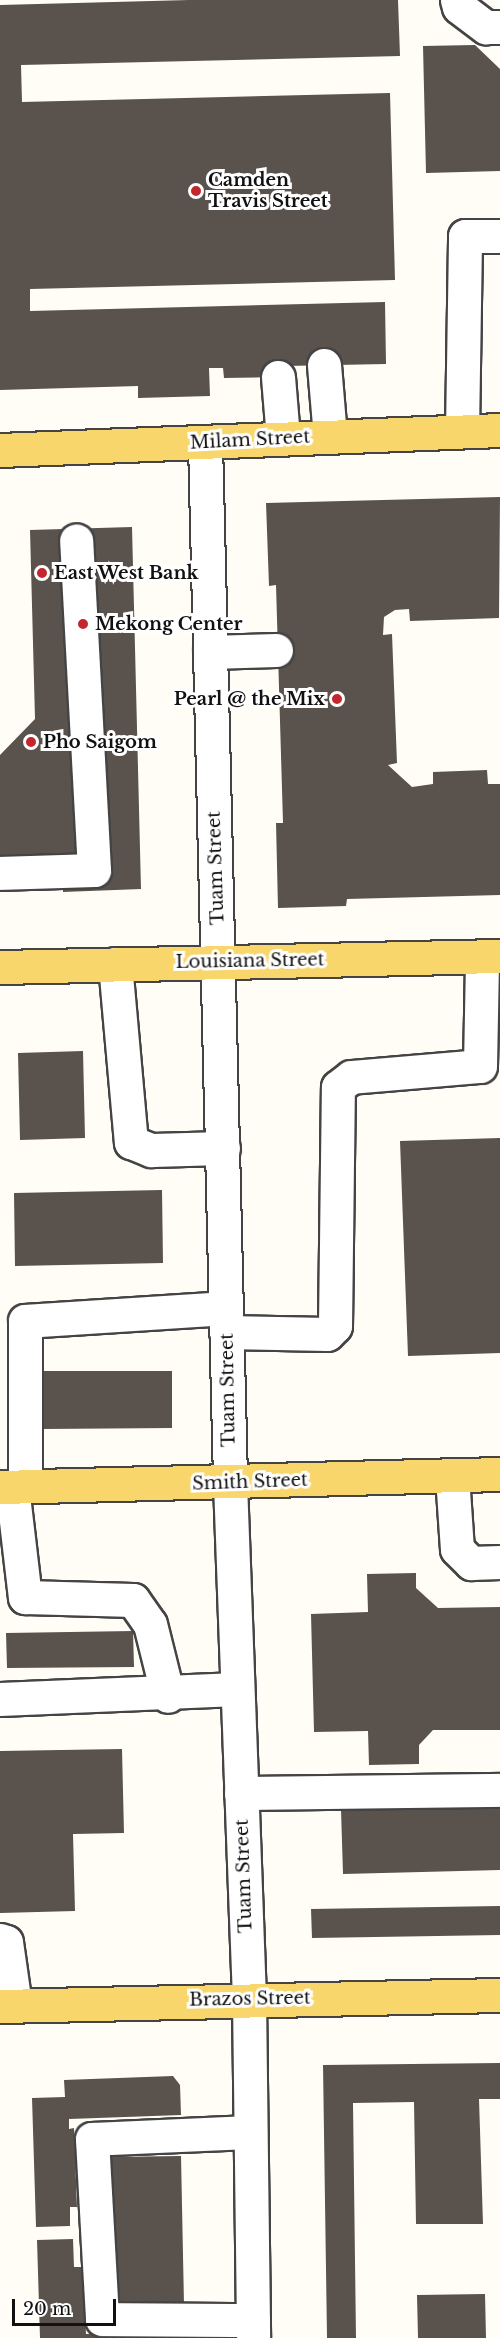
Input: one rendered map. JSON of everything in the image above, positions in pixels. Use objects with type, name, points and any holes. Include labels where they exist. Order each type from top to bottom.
[{"type":"main road","name":"Milam Street","points":[[0,450],[500,430]]},
{"type":"main road","name":"Louisiana Street","points":[[0,967],[491,957]]},
{"type":"main road","name":"Smith Street","points":[[12,1487],[230,1483],[500,1474]]},
{"type":"main road","name":"Brazos Street","points":[[7,2005],[249,1998],[500,1995]]},
{"type":"street","points":[[458,0],[486,27],[500,27]]},
{"type":"street","points":[[462,430],[465,236],[500,236]]},
{"type":"street","points":[[324,365],[330,436]]},
{"type":"street","points":[[278,377],[283,438]]},
{"type":"street","name":"Tuam Street","points":[[205,442],[230,1483],[249,1998],[253,2329]]},
{"type":"street","points":[[0,873],[94,870],[76,540]]},
{"type":"street","points":[[210,661],[275,658]]},
{"type":"street","points":[[168,1696],[150,1624],[133,1600],[12,1600],[12,1487],[25,1321],[226,1320],[327,1334],[335,1326],[338,1086],[351,1077],[490,1066],[491,957]]},
{"type":"street","points":[[115,964],[127,1134],[131,1142],[152,1150],[223,1149]]},
{"type":"street","points":[[452,1476],[457,1549],[471,1563],[500,1562]]},
{"type":"street","points":[[0,1699],[168,1696],[237,1689]]},
{"type":"street","points":[[241,1793],[500,1790]]},
{"type":"street","points":[[3,1941],[7,2005]]},
{"type":"street","points":[[250,2133],[92,2139],[102,2319],[253,2329]]},
{"type":"building","name":"Camden Travis Street","points":[[189,0],[398,0],[400,56],[21,65],[22,102],[390,93],[395,280],[30,289],[30,311],[385,302],[386,364],[285,366],[278,377],[224,378],[223,368],[209,368],[210,396],[138,398],[138,386],[0,390],[0,5]]},
{"type":"building","points":[[475,45],[500,69],[500,171],[426,173],[423,46]]},
{"type":"building","name":"Pearl @ the Mix","points":[[500,497],[499,618],[410,621],[409,609],[395,610],[384,617],[383,635],[392,634],[397,763],[388,765],[412,787],[433,784],[433,772],[487,770],[488,784],[500,784],[500,895],[347,899],[346,906],[278,908],[276,823],[283,823],[276,585],[269,586],[266,503]]},
{"type":"building","name":"Mekong Center","points":[[132,527],[141,889],[63,892],[62,854],[0,855],[0,755],[35,719],[30,530]]},
{"type":"building","points":[[83,1051],[85,1138],[20,1140],[18,1053]]},
{"type":"building","points":[[500,1138],[500,1353],[408,1356],[400,1141]]},
{"type":"building","points":[[162,1190],[163,1263],[15,1266],[14,1193]]},
{"type":"building","points":[[43,1371],[172,1371],[172,1428],[43,1429]]},
{"type":"building","points":[[416,1573],[416,1588],[438,1608],[500,1607],[500,1730],[433,1730],[419,1745],[419,1764],[369,1765],[368,1731],[314,1732],[311,1614],[368,1612],[367,1574]]},
{"type":"building","points":[[133,1631],[134,1667],[7,1668],[6,1633]]},
{"type":"building","points":[[122,1749],[124,1833],[73,1834],[75,1911],[0,1913],[0,1751]]},
{"type":"building","points":[[500,1806],[500,1870],[343,1874],[341,1810]]},
{"type":"building","points":[[500,1906],[500,1935],[312,1938],[311,1909]]},
{"type":"building","points":[[500,2063],[500,2099],[479,2099],[483,2224],[416,2224],[414,2102],[353,2103],[356,2338],[327,2338],[323,2065]]},
{"type":"building","points":[[173,2076],[180,2085],[181,2115],[69,2119],[69,2129],[74,2128],[77,2207],[70,2207],[70,2226],[36,2227],[32,2098],[65,2097],[64,2080]]},
{"type":"building","points":[[181,2156],[184,2305],[111,2306],[107,2157]]},
{"type":"building","points":[[73,2239],[74,2267],[83,2267],[86,2334],[165,2331],[166,2338],[40,2338],[37,2240]]},
{"type":"building","points":[[485,2294],[486,2338],[418,2338],[417,2295]]},
{"type":"place","name":"Camden Travis Street","points":[[196,191]]},
{"type":"place","name":"East West Bank","points":[[42,573]]},
{"type":"place","name":"Mekong Center","points":[[83,624]]},
{"type":"place","name":"Pearl @ the Mix","points":[[337,699]]},
{"type":"place","name":"Pho Saigom","points":[[31,742]]}]
